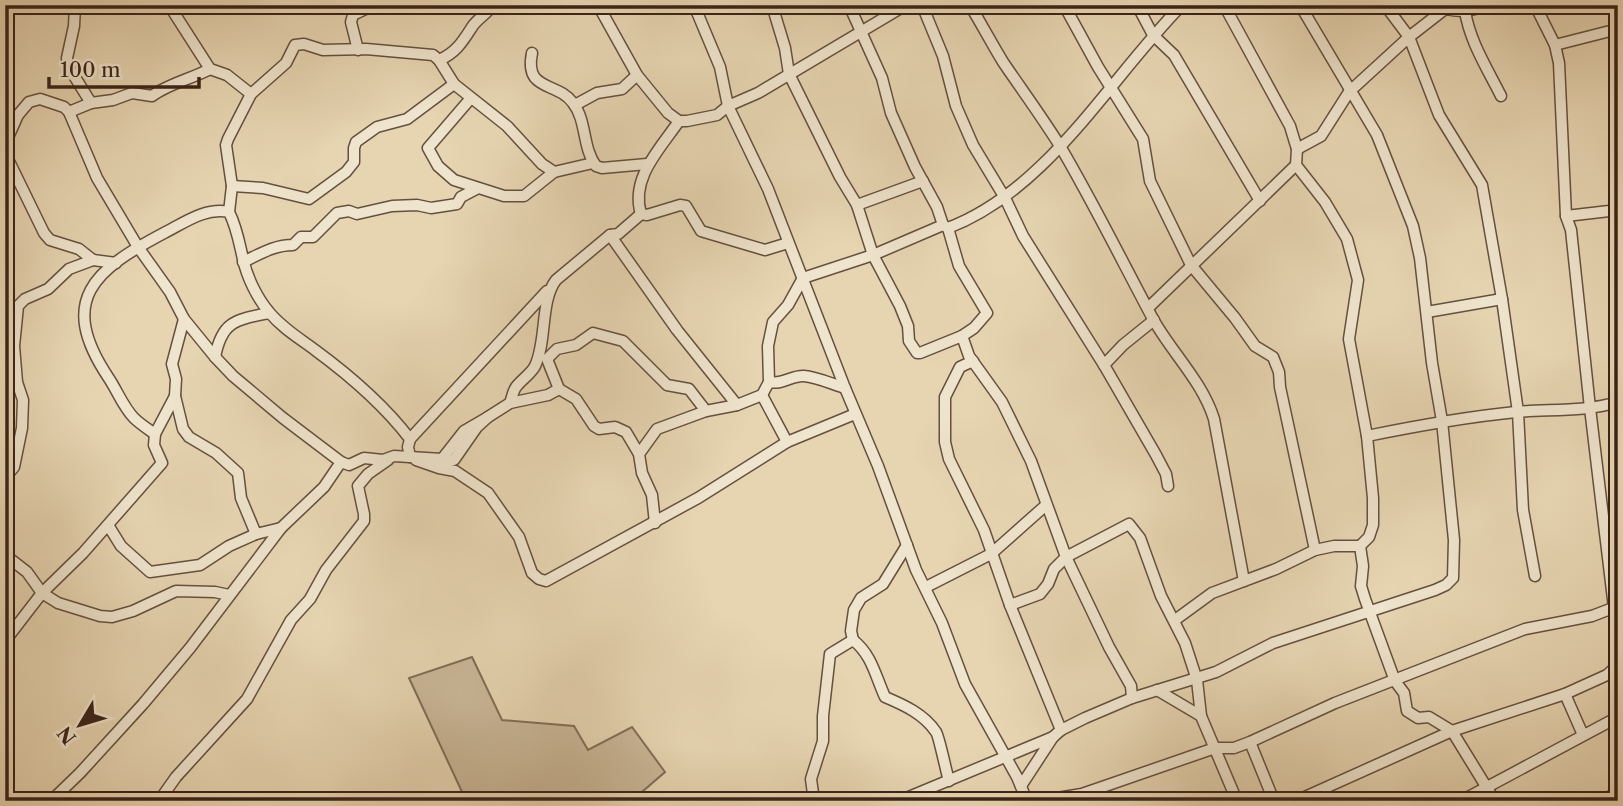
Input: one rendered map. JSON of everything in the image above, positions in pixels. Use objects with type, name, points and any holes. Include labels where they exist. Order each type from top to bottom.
[{"type":"street","points":[[75,5],[74,26],[66,58],[68,66],[91,103]]},
{"type":"street","points":[[169,5],[210,69],[239,83],[250,94]]},
{"type":"street","points":[[358,50],[351,22],[353,15],[374,5]]},
{"type":"street","points":[[439,60],[453,52],[474,24],[485,16],[493,5]]},
{"type":"street","points":[[597,5],[637,75],[668,113],[679,121]]},
{"type":"street","points":[[709,5],[696,9],[720,67],[728,106],[768,189],[855,414],[878,466],[916,570],[942,623],[965,684],[1027,801]]},
{"type":"street","points":[[772,5],[785,48],[789,74],[840,177],[857,205],[873,255],[908,326],[909,341],[917,353],[920,353],[962,336],[974,328],[986,313],[959,266],[937,207],[891,113],[882,78],[849,5]]},
{"type":"street","points":[[641,214],[636,200],[647,164],[679,121],[717,115],[728,106],[758,93],[906,5]]},
{"type":"street","points":[[922,5],[943,56],[944,68],[964,125],[1023,236],[1104,365],[1156,455],[1166,474],[1168,486]]},
{"type":"street","points":[[1064,5],[1098,67],[1143,139],[1150,181],[1191,265],[1255,346],[1273,356],[1279,372],[1315,550]]},
{"type":"street","points":[[1137,5],[1153,35],[1174,55],[1260,201]]},
{"type":"street","points":[[639,454],[657,429],[762,395],[769,382],[768,346],[773,322],[788,305],[803,278],[968,220],[1005,198],[1060,147],[1153,35],[1182,5]]},
{"type":"street","points":[[1148,309],[1296,165],[1297,149],[1290,126],[1224,5]]},
{"type":"street","points":[[899,801],[1057,734],[1132,698],[1196,680],[1247,658],[1273,643],[1435,590],[1453,578],[1454,540],[1442,421],[1432,363],[1420,258],[1413,226],[1377,135],[1349,92],[1300,5]]},
{"type":"street","points":[[1385,5],[1409,37],[1439,115],[1482,185],[1518,412],[1523,510],[1535,576]]},
{"type":"street","points":[[1297,149],[1321,136],[1349,92],[1444,7],[1473,11],[1484,5]]},
{"type":"street","points":[[1535,5],[1555,46],[1559,64],[1566,216],[1571,230],[1590,408],[1613,556],[1613,608],[1618,641]]},
{"type":"street","points":[[971,6],[1004,63],[1060,147],[1154,320],[1210,406],[1244,581]]},
{"type":"street","points":[[1465,11],[1467,26],[1501,96]]},
{"type":"street","points":[[1555,46],[1618,29]]},
{"type":"street","points":[[410,439],[395,420],[353,381],[287,330],[269,313],[256,294],[243,262],[237,230],[229,212],[232,187],[226,145],[250,94],[286,63],[295,45],[304,44],[323,50],[430,53],[439,60],[454,84],[507,126],[542,164],[554,172]]},
{"type":"street","points":[[533,53],[530,65],[533,76],[549,89],[564,92],[575,105],[593,163]]},
{"type":"street","points":[[69,112],[91,103],[113,100],[132,93],[152,96],[163,88],[188,81],[210,69]]},
{"type":"street","points":[[575,105],[597,93],[622,89],[637,75]]},
{"type":"street","points":[[232,187],[263,188],[309,198],[346,172],[354,162],[356,142],[377,127],[407,119],[454,84]]},
{"type":"street","points":[[471,98],[428,148],[438,166],[454,180],[504,196],[524,196],[554,172],[593,163],[602,168],[647,164]]},
{"type":"street","points":[[5,144],[18,115],[29,102],[40,99],[64,107],[69,112],[97,177],[138,247],[170,292],[184,319],[215,358],[283,418],[341,462],[349,465],[363,458],[383,460],[394,456],[441,464],[454,460],[477,427],[488,417],[510,403],[548,395],[559,389]]},
{"type":"street","points":[[5,153],[44,233],[50,240],[79,249],[93,260]]},
{"type":"street","points":[[1175,620],[1212,593],[1276,569],[1315,550],[1360,545],[1369,537],[1373,525],[1367,436],[1349,339],[1358,280],[1347,239],[1325,202],[1296,165]]},
{"type":"street","points":[[857,205],[923,181]]},
{"type":"street","points":[[243,262],[268,249],[293,245],[302,237],[313,237],[337,212],[349,211],[357,214],[392,206],[446,207],[457,204],[461,197],[478,188]]},
{"type":"street","points":[[641,214],[686,206],[701,231],[765,250],[788,243]]},
{"type":"street","points":[[1566,216],[1618,210]]},
{"type":"street","points":[[155,435],[125,407],[95,358],[82,317],[91,288],[98,278],[138,247],[205,212],[229,212]]},
{"type":"street","points":[[641,214],[618,234],[610,235],[556,280],[410,439],[408,447],[415,460],[455,471],[488,493],[519,537],[533,573],[539,579],[546,581],[655,523],[787,442],[855,414]]},
{"type":"street","points":[[610,235],[677,330],[737,405]]},
{"type":"street","points":[[5,478],[14,467],[22,428],[23,400],[17,383],[14,346],[18,306],[26,299],[48,289],[69,269],[93,260],[116,263]]},
{"type":"street","points":[[510,403],[515,388],[534,368],[547,314],[546,299],[550,288]]},
{"type":"street","points":[[1427,312],[1502,299]]},
{"type":"street","points":[[215,358],[219,338],[225,328],[244,318],[269,313]]},
{"type":"street","points":[[184,319],[172,364],[176,379],[175,397],[183,429],[190,437],[216,453],[237,473],[241,498],[256,534]]},
{"type":"street","points":[[1104,365],[1123,345],[1154,320]]},
{"type":"street","points":[[655,523],[652,495],[642,473],[639,454],[626,432],[615,427],[599,429],[594,426],[576,398],[559,389],[547,359],[557,349],[576,345],[593,333],[627,343],[667,386],[689,389],[706,411]]},
{"type":"street","points":[[962,336],[973,361],[1006,409],[1031,461],[1045,506],[1066,557],[1131,686],[1132,698]]},
{"type":"street","points":[[973,361],[960,367],[945,397],[945,442],[949,459],[984,530],[1057,734]]},
{"type":"street","points":[[769,382],[776,384],[801,376],[845,388]]},
{"type":"street","points":[[762,395],[787,442]]},
{"type":"street","points":[[5,641],[42,593],[83,553],[162,463],[154,445],[155,435],[175,397]]},
{"type":"street","points":[[1367,436],[1442,421],[1518,412],[1590,408],[1618,402]]},
{"type":"street","points":[[159,801],[176,777],[247,699],[291,620],[310,599],[327,570],[364,521],[358,486],[361,481],[394,456]]},
{"type":"street","points":[[51,801],[143,704],[190,648],[281,528],[324,486],[341,462]]},
{"type":"street","points":[[926,587],[991,554],[1045,506]]},
{"type":"street","points":[[1010,605],[1040,594],[1054,569],[1066,557],[1129,524],[1140,538],[1161,596],[1185,643],[1196,680],[1201,716],[1237,801]]},
{"type":"street","points":[[108,525],[121,546],[150,572],[200,565],[229,546],[256,534],[281,528]]},
{"type":"street","points":[[907,545],[883,584],[861,598],[854,610],[851,631],[853,640],[865,650],[873,663],[885,697],[916,712],[937,733],[949,781]]},
{"type":"street","points":[[1360,545],[1363,566],[1361,586],[1395,681],[1404,694],[1407,711],[1418,718],[1429,717],[1452,731],[1495,801]]},
{"type":"street","points":[[5,555],[27,572],[42,593],[70,609],[111,617],[133,611],[176,591],[229,595]]},
{"type":"street","points":[[1039,801],[1085,797],[1215,748],[1234,748],[1335,703],[1525,629],[1592,616],[1613,608]]},
{"type":"street","points":[[814,801],[811,779],[823,741],[830,654],[853,640]]},
{"type":"street","points":[[1296,801],[1452,731],[1565,694],[1607,675],[1618,665]]},
{"type":"street","points":[[1157,690],[1201,716]]},
{"type":"street","points":[[1565,694],[1583,735]]},
{"type":"street","points":[[1461,801],[1618,717]]},
{"type":"street","points":[[1021,786],[1057,734]]},
{"type":"street","points":[[1250,741],[1274,801]]},
{"type":"street","points":[[1606,800],[1618,792]]},
{"type":"shaded area","points":[[472,657],[502,720],[574,726],[588,750],[632,727],[665,772],[635,798],[637,801],[513,801],[512,798],[463,794],[409,678]]}]
